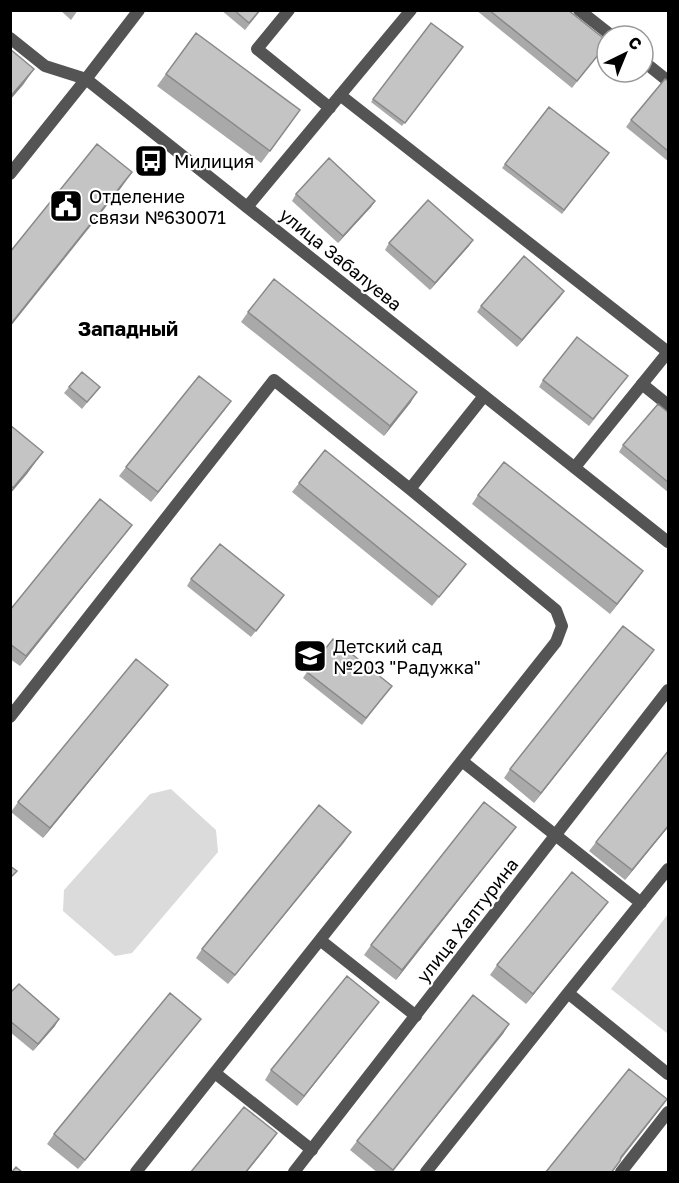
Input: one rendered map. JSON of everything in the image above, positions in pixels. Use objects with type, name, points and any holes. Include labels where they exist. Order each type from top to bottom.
[{"type":"street","points":[[10,174],[139,10]]},
{"type":"street","points":[[289,10],[257,49],[330,108]]},
{"type":"street","points":[[247,207],[411,10]]},
{"type":"street","points":[[579,10],[597,24]]},
{"type":"street","points":[[10,38],[45,66],[86,79]]},
{"type":"street","points":[[655,70],[669,81]]},
{"type":"street","name":"улица Забалуева","points":[[86,79],[669,542]]},
{"type":"street","points":[[340,95],[669,352],[575,467]]},
{"type":"street","points":[[10,717],[274,380],[556,610],[562,626],[556,642],[136,1173]]},
{"type":"street","points":[[642,384],[669,405]]},
{"type":"street","points":[[410,489],[484,396]]},
{"type":"street","name":"улица Халтурина","points":[[294,1173],[669,690]]},
{"type":"street","points":[[462,761],[641,903]]},
{"type":"street","points":[[426,1173],[669,869]]},
{"type":"street","points":[[320,940],[416,1016]]},
{"type":"street","points":[[568,993],[669,1074]]},
{"type":"street","points":[[215,1073],[312,1150]]},
{"type":"street","points":[[621,1173],[669,1112]]},
{"type":"shaded area","points":[[171,789],[216,830],[218,852],[132,953],[115,956],[63,911],[64,890],[150,794]]},
{"type":"shaded area","points":[[668,914],[668,1034],[611,989]]},
{"type":"building","points":[[234,10],[260,10],[249,23]]},
{"type":"building","points":[[489,10],[568,10],[595,31],[595,59],[577,81]]},
{"type":"building","points":[[431,23],[463,47],[405,123],[373,99]]},
{"type":"building","points":[[196,33],[300,110],[270,151],[166,74]]},
{"type":"building","points":[[10,49],[34,69],[10,97]]},
{"type":"building","points":[[665,79],[669,81],[669,152],[631,120]]},
{"type":"building","points":[[549,107],[609,153],[564,210],[505,164]]},
{"type":"building","points":[[97,144],[132,172],[10,325],[10,252]]},
{"type":"building","points":[[329,158],[375,201],[343,236],[296,194]]},
{"type":"building","points":[[428,200],[473,240],[435,283],[389,243]]},
{"type":"building","points":[[524,256],[564,291],[522,340],[481,306]]},
{"type":"building","points":[[274,279],[417,392],[390,426],[248,312]]},
{"type":"building","points":[[577,337],[628,376],[593,419],[543,380]]},
{"type":"building","points":[[82,372],[100,387],[87,402],[69,387]]},
{"type":"building","points":[[199,376],[231,401],[158,492],[126,467]]},
{"type":"building","points":[[658,404],[669,413],[669,483],[623,445]]},
{"type":"building","points":[[10,425],[43,452],[13,488],[10,485]]},
{"type":"building","points":[[325,450],[466,564],[439,597],[299,483]]},
{"type":"building","points":[[504,462],[643,571],[617,604],[478,495]]},
{"type":"building","points":[[100,499],[132,525],[26,656],[10,644],[10,610]]},
{"type":"building","points":[[220,544],[284,595],[256,631],[191,579]]},
{"type":"building","points":[[623,626],[654,650],[541,793],[510,769]]},
{"type":"building","points":[[333,639],[392,686],[366,718],[307,672]]},
{"type":"building","points":[[136,659],[168,685],[50,828],[18,802]]},
{"type":"building","points":[[669,750],[669,825],[632,870],[596,842]]},
{"type":"building","points":[[484,802],[516,827],[402,970],[371,945]]},
{"type":"building","points":[[319,805],[351,832],[235,975],[202,949]]},
{"type":"building","points":[[10,866],[17,871],[10,878]]},
{"type":"building","points":[[572,872],[608,902],[533,994],[497,965]]},
{"type":"building","points":[[347,976],[379,1002],[304,1096],[271,1070]]},
{"type":"building","points":[[19,984],[59,1019],[38,1044],[10,1021],[10,993]]},
{"type":"building","points":[[170,993],[201,1019],[85,1160],[54,1134]]},
{"type":"building","points":[[473,995],[509,1024],[393,1170],[357,1141]]},
{"type":"building","points":[[629,1069],[667,1099],[611,1173],[545,1173]]},
{"type":"building","points":[[244,1107],[277,1133],[245,1173],[190,1173]]},
{"type":"building","points":[[16,1167],[23,1173],[11,1173]]},
{"type":"place","name":"Милиция","points":[[151,161]]},
{"type":"place","name":"Отделение связи №630071","points":[[66,206]]},
{"type":"place","name":"Детский сад №203 \"Радужка\"","points":[[310,656]]},
{"type":"district","name":"Западный","points":[[128,328]]}]
